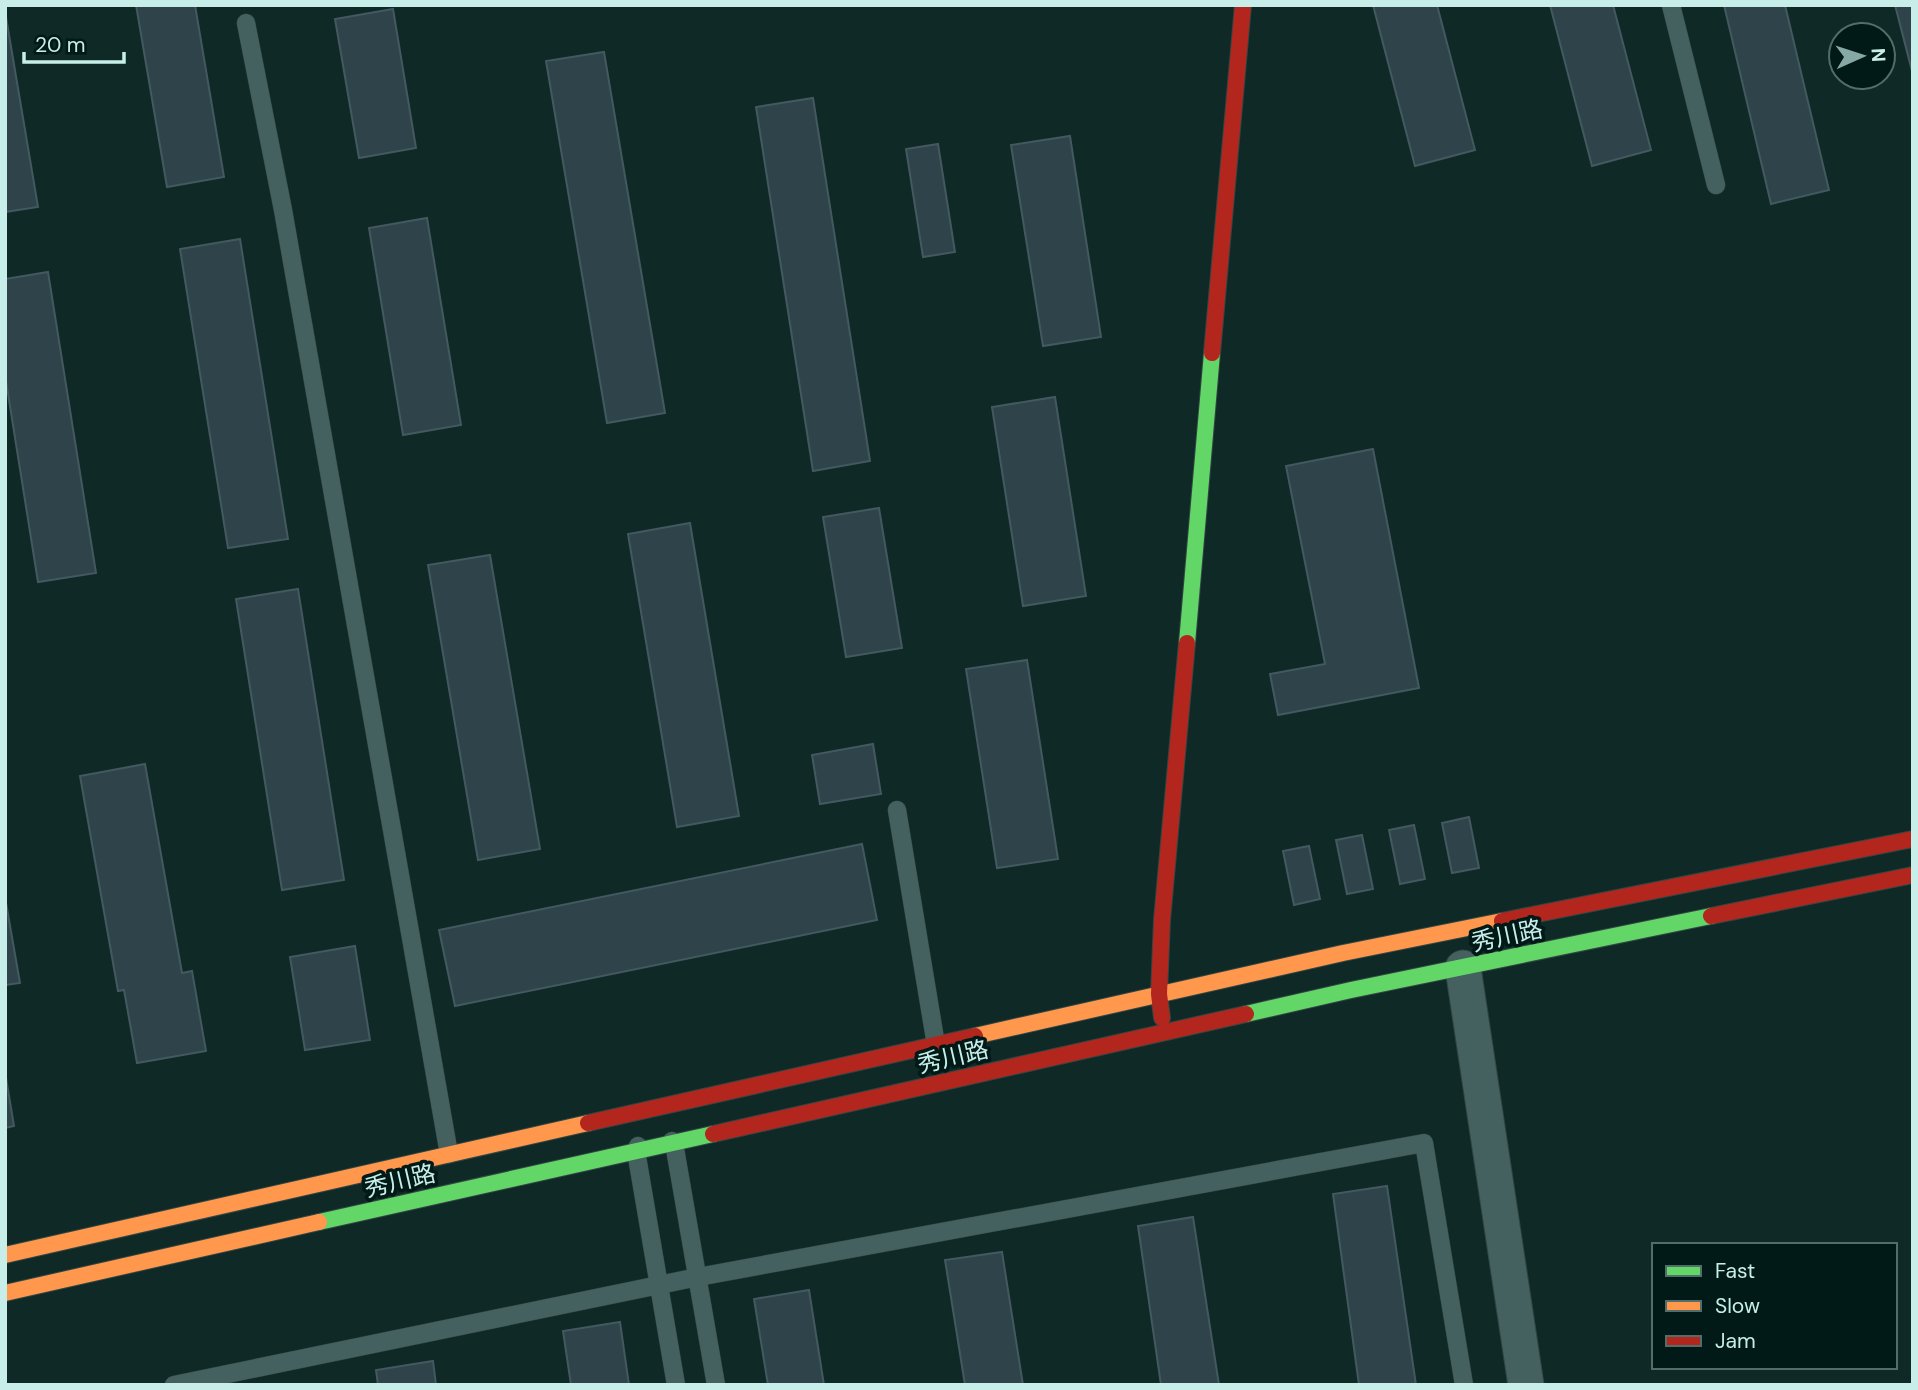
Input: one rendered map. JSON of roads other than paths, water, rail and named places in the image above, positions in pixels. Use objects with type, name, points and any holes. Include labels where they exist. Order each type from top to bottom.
[{"type":"main road","points":[[1164,1032],[1158,994],[1162,920],[1243,5]]},
{"type":"main road","name":"秀川路","points":[[5,1293],[636,1151],[661,1126],[936,1045],[1357,950],[1913,839]]},
{"type":"main road","name":"秀川路","points":[[5,1255],[449,1154],[661,1126],[1164,1032],[1351,990],[1913,875]]},
{"type":"street","points":[[1463,968],[1526,1385]]},
{"type":"lane","points":[[1671,5],[1716,185]]},
{"type":"lane","points":[[246,23],[283,211],[449,1154]]},
{"type":"lane","points":[[897,810],[936,1045]]},
{"type":"lane","points":[[661,1126],[636,1151],[676,1385]]},
{"type":"lane","points":[[661,1126],[698,1277],[716,1385]]},
{"type":"lane","points":[[173,1385],[698,1277],[1424,1143],[1464,1385]]}]
